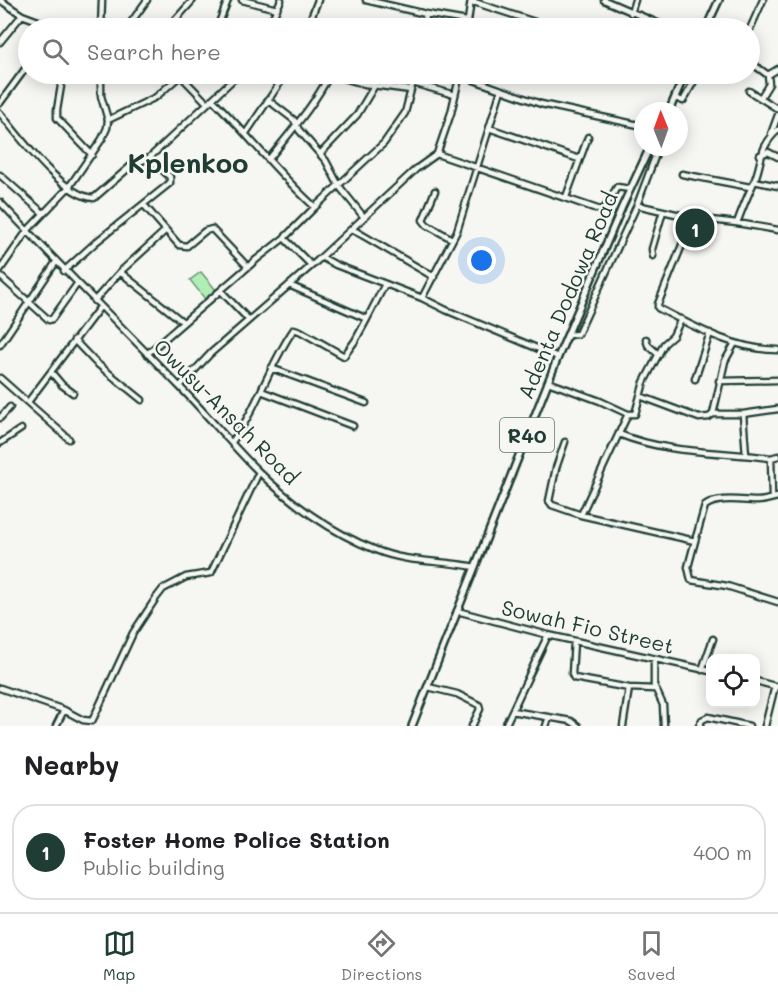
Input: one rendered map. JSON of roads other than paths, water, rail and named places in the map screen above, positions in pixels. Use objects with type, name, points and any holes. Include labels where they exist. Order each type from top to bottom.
[{"type":"main road","points":[[711,18],[719,0]]},
{"type":"main road","points":[[673,102],[681,84]]},
{"type":"main road","name":"Adenta Dodowa Road","points":[[412,726],[558,357],[646,156]]},
{"type":"street","points":[[0,0],[29,18]]},
{"type":"street","points":[[101,18],[102,0]]},
{"type":"street","points":[[134,18],[147,0]]},
{"type":"street","points":[[177,18],[193,0]]},
{"type":"street","points":[[221,18],[228,0]]},
{"type":"street","points":[[242,0],[260,2],[277,9]]},
{"type":"street","points":[[273,18],[281,0]]},
{"type":"street","points":[[312,18],[318,0]]},
{"type":"street","points":[[366,0],[449,18]]},
{"type":"street","points":[[468,18],[471,0],[524,18]]},
{"type":"street","points":[[604,0],[644,18]]},
{"type":"street","points":[[631,13],[635,0]]},
{"type":"street","points":[[755,18],[763,0]]},
{"type":"street","points":[[425,18],[426,14]]},
{"type":"street","points":[[0,42],[18,20]]},
{"type":"street","points":[[760,69],[768,75],[769,84],[761,97]]},
{"type":"street","points":[[768,75],[778,69]]},
{"type":"street","points":[[0,103],[18,79]]},
{"type":"street","points":[[61,84],[57,118],[92,154]]},
{"type":"street","points":[[0,270],[27,231],[69,187],[106,132],[108,120],[101,96],[101,84]]},
{"type":"street","points":[[108,120],[156,97],[170,84]]},
{"type":"street","points":[[191,84],[246,133],[300,194],[315,207]]},
{"type":"street","points":[[0,113],[30,151],[69,187],[94,198],[132,165],[148,158],[227,84]]},
{"type":"street","points":[[246,133],[279,84]]},
{"type":"street","points":[[269,159],[310,109],[324,84]]},
{"type":"street","points":[[371,84],[411,90]]},
{"type":"street","points":[[147,354],[285,238],[391,136],[405,113],[413,84]]},
{"type":"street","points":[[416,84],[455,95]]},
{"type":"street","points":[[180,386],[211,353],[321,257],[416,169],[437,154],[452,113],[458,84]]},
{"type":"street","points":[[486,84],[541,104],[634,124]]},
{"type":"street","points":[[675,98],[683,102],[693,84]]},
{"type":"street","points":[[321,153],[357,115],[375,85]]},
{"type":"street","points":[[422,298],[457,231],[501,90]]},
{"type":"street","points":[[749,91],[778,109]]},
{"type":"street","points":[[268,100],[296,124],[321,153],[339,186],[363,216]]},
{"type":"street","points":[[737,223],[754,181],[760,155],[778,116]]},
{"type":"street","points":[[489,128],[579,159]]},
{"type":"street","points":[[770,137],[778,130]]},
{"type":"street","points":[[566,197],[588,137]]},
{"type":"street","points":[[760,155],[768,152],[778,157]]},
{"type":"street","points":[[437,154],[602,210],[617,187],[630,189]]},
{"type":"street","points":[[568,335],[578,334],[637,205],[654,156]]},
{"type":"street","points":[[64,271],[92,245],[170,183],[171,180],[148,158]]},
{"type":"street","points":[[682,174],[750,187]]},
{"type":"street","points":[[0,175],[43,213]]},
{"type":"street","points":[[754,181],[778,186]]},
{"type":"street","points":[[435,191],[423,220],[427,225],[452,239]]},
{"type":"street","name":"Owusu-Ansah Road","points":[[0,202],[64,271],[180,386],[259,472],[282,493],[315,516],[369,547],[407,559],[475,567]]},
{"type":"street","points":[[144,205],[179,245],[183,247],[205,231],[212,229],[248,267]]},
{"type":"street","points":[[637,205],[693,218],[778,230]]},
{"type":"street","points":[[653,256],[652,249],[663,211]]},
{"type":"street","points":[[693,218],[657,305],[658,308],[735,343],[757,350],[778,350]]},
{"type":"street","points":[[352,229],[434,278]]},
{"type":"street","points":[[94,301],[120,272],[166,230]]},
{"type":"street","points":[[285,238],[311,265]]},
{"type":"street","points":[[321,257],[558,357]]},
{"type":"street","points":[[0,345],[56,262]]},
{"type":"street","points":[[120,272],[183,322]]},
{"type":"street","points":[[0,276],[47,320],[50,320],[77,284]]},
{"type":"street","points":[[232,442],[245,424],[271,368],[294,329],[344,356],[385,284]]},
{"type":"street","points":[[289,285],[367,319]]},
{"type":"street","points":[[221,291],[249,320]]},
{"type":"street","points":[[28,402],[100,308]]},
{"type":"street","points":[[548,382],[628,414],[635,414],[644,382],[664,344],[673,336],[681,319]]},
{"type":"street","points":[[695,379],[710,333]]},
{"type":"street","points":[[74,339],[95,362],[142,400]]},
{"type":"street","points":[[646,339],[648,345],[658,355]]},
{"type":"street","points":[[713,414],[725,360],[735,343]]},
{"type":"street","points":[[271,368],[366,403]]},
{"type":"street","points":[[51,372],[62,385],[73,393]]},
{"type":"street","points":[[0,378],[69,439]]},
{"type":"street","points":[[719,381],[778,381]]},
{"type":"street","points":[[261,391],[353,426]]},
{"type":"street","points":[[640,396],[699,418],[713,414],[742,414],[778,409]]},
{"type":"street","points":[[0,418],[10,407]]},
{"type":"street","points":[[581,516],[628,414]]},
{"type":"street","points":[[742,414],[746,455]]},
{"type":"street","points":[[0,443],[21,429]]},
{"type":"street","points":[[620,434],[636,441],[705,453],[771,458],[778,456]]},
{"type":"street","points":[[565,442],[556,468],[549,501],[552,505],[581,516],[695,541]]},
{"type":"street","points":[[771,458],[775,498],[760,501],[710,503],[705,506],[688,567],[691,580],[727,586],[778,602]]},
{"type":"street","points":[[0,688],[64,710],[83,720],[92,721],[134,633],[163,589],[186,578],[211,573],[259,472]]},
{"type":"street","name":"Sowah Fio Street","points":[[457,611],[548,635],[706,670]]},
{"type":"street","points":[[504,726],[548,635]]},
{"type":"street","points":[[702,670],[713,639]]},
{"type":"street","points":[[574,641],[572,674],[574,678],[629,688],[655,689]]},
{"type":"street","points":[[654,659],[655,689],[663,705],[664,726]]},
{"type":"street","points":[[760,682],[776,686],[765,726]]},
{"type":"street","points":[[428,687],[477,702],[480,709],[472,726]]},
{"type":"street","points":[[623,726],[629,688]]},
{"type":"street","points":[[56,726],[64,710]]},
{"type":"street","points":[[512,711],[571,721],[578,726]]},
{"type":"street","points":[[546,726],[549,717]]},
{"type":"street","points":[[699,726],[702,720],[708,717],[749,726]]},
{"type":"place","name":"Foster Home Police Station","points":[[695,228]]},
{"type":"district","name":"Kplenkoo","points":[[188,162]]}]
